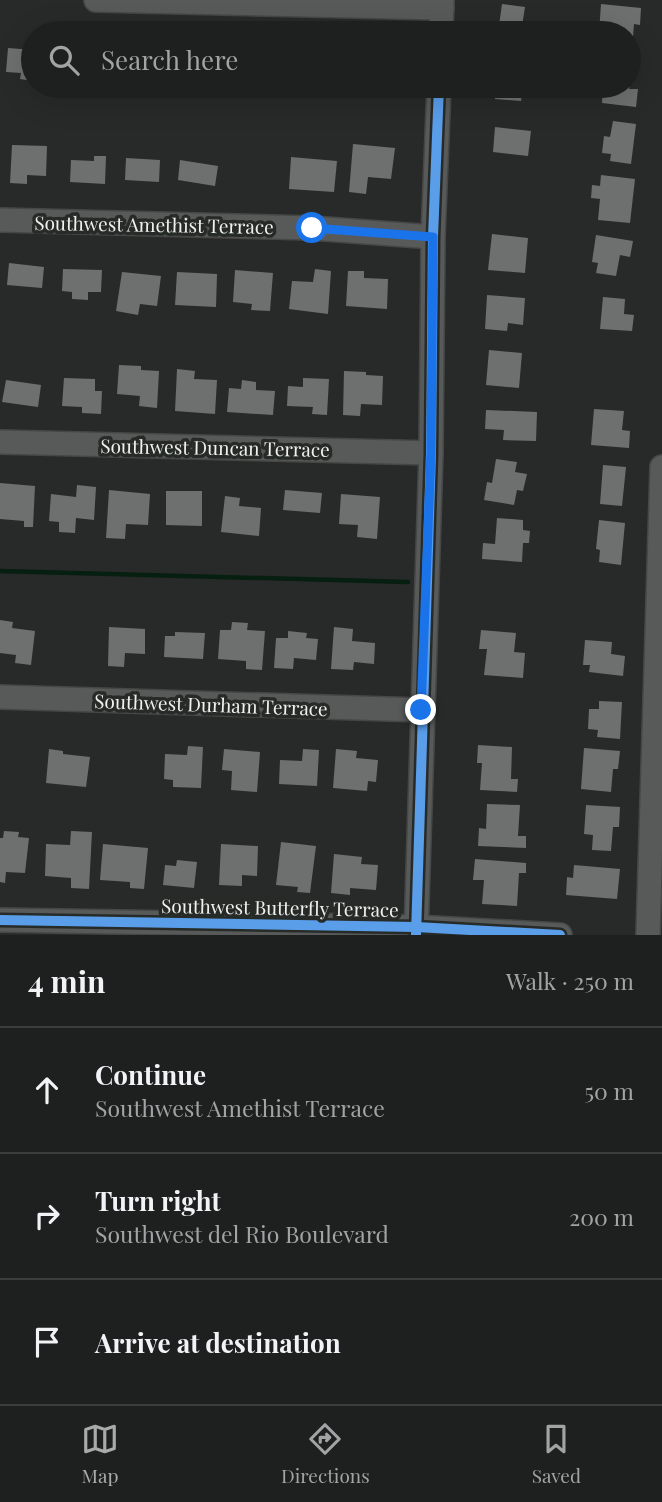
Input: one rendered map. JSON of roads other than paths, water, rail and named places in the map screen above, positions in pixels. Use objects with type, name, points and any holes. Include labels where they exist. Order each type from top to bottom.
[{"type":"street","points":[[96,0],[442,4]]},
{"type":"street","points":[[416,931],[439,98]]},
{"type":"street","name":"Southwest Amethist Terrace","points":[[0,220],[312,228],[433,237]]},
{"type":"street","name":"Southwest Duncan Terrace","points":[[0,442],[431,453]]},
{"type":"street","points":[[648,935],[662,467]]},
{"type":"street","name":"Southwest Durham Terrace","points":[[0,697],[421,710]]},
{"type":"street","name":"Southwest Butterfly Terrace","points":[[0,920],[560,935]]},
{"type":"waterway","points":[[0,571],[408,582]]}]
